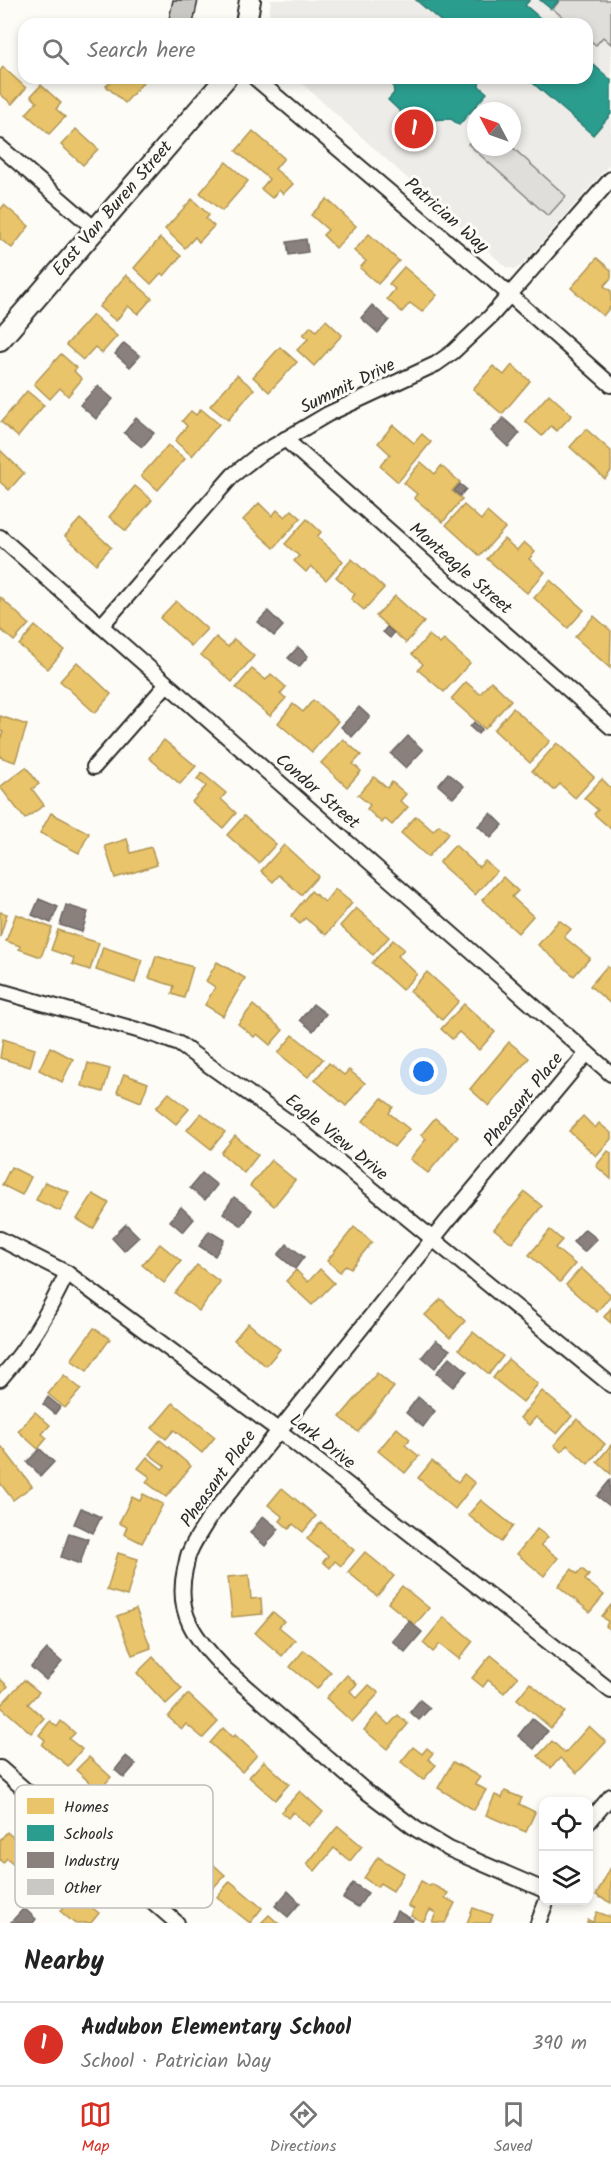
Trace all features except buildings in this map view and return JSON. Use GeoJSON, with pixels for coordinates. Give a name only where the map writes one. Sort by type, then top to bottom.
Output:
{"type":"FeatureCollection","features":[{"type":"Feature","properties":{"kind":"street"},"geometry":{"type":"LineString","coordinates":[[247,18],[250,0]]}},
{"type":"Feature","properties":{"kind":"street","name":"East Van Buren Street"},"geometry":{"type":"LineString","coordinates":[[0,340],[221,84]]}},
{"type":"Feature","properties":{"kind":"street","name":"Patrician Way"},"geometry":{"type":"LineString","coordinates":[[262,84],[611,385]]}},
{"type":"Feature","properties":{"kind":"street"},"geometry":{"type":"LineString","coordinates":[[0,147],[95,229]]}},
{"type":"Feature","properties":{"kind":"street","name":"Summit Drive"},"geometry":{"type":"LineString","coordinates":[[101,626],[233,475],[256,456],[328,414],[436,364],[470,338],[510,296],[611,179]]}},
{"type":"Feature","properties":{"kind":"street","name":"Monteagle Street"},"geometry":{"type":"LineString","coordinates":[[285,439],[611,727]]}},
{"type":"Feature","properties":{"kind":"street","name":"Condor Street"},"geometry":{"type":"LineString","coordinates":[[0,537],[611,1074]]}},
{"type":"Feature","properties":{"kind":"street"},"geometry":{"type":"LineString","coordinates":[[94,767],[167,684]]}},
{"type":"Feature","properties":{"kind":"street","name":"Eagle View Drive"},"geometry":{"type":"LineString","coordinates":[[0,991],[155,1035],[179,1044],[300,1130],[611,1385]]}},
{"type":"Feature","properties":{"kind":"street","name":"Pheasant Place"},"geometry":{"type":"LineString","coordinates":[[539,1888],[449,1849],[416,1830],[389,1810],[225,1669],[205,1648],[192,1630],[183,1607],[182,1582],[189,1552],[209,1518],[448,1220],[587,1053]]}},
{"type":"Feature","properties":{"kind":"street","name":"Lark Drive"},"geometry":{"type":"LineString","coordinates":[[0,1239],[67,1273],[278,1430],[611,1691]]}},
{"type":"Feature","properties":{"kind":"street"},"geometry":{"type":"LineString","coordinates":[[0,1378],[24,1352],[48,1314],[67,1273]]}},
{"type":"Feature","properties":{"kind":"street"},"geometry":{"type":"LineString","coordinates":[[0,1768],[19,1785]]}},
{"type":"Feature","properties":{"kind":"street"},"geometry":{"type":"LineString","coordinates":[[593,1817],[611,1796]]}},
{"type":"Feature","properties":{"kind":"street"},"geometry":{"type":"LineString","coordinates":[[538,1923],[545,1905]]}},
{"type":"Feature","properties":{"kind":"street"},"geometry":{"type":"LineString","coordinates":[[160,1908],[177,1923]]}},
{"type":"Feature","properties":{"kind":"shaded area"},"geometry":{"type":"Polygon","coordinates":[[[271,0],[611,0],[611,163],[522,265],[515,269],[506,267],[303,84],[593,84],[593,18],[269,18],[271,0]]]}},
{"type":"Feature","properties":{"kind":"shaded area"},"geometry":{"type":"Polygon","coordinates":[[[560,0],[611,0],[611,44],[603,37],[596,45],[593,43],[593,18],[564,18],[553,9],[560,0]]]}},
{"type":"Feature","properties":{"kind":"shaded area"},"geometry":{"type":"Polygon","coordinates":[[[521,155],[566,196],[548,216],[481,156],[521,155]]]}},
{"type":"Feature","properties":{"kind":"place","name":"Audubon Elementary School"},"geometry":{"type":"Point","coordinates":[414,129]}}]}
